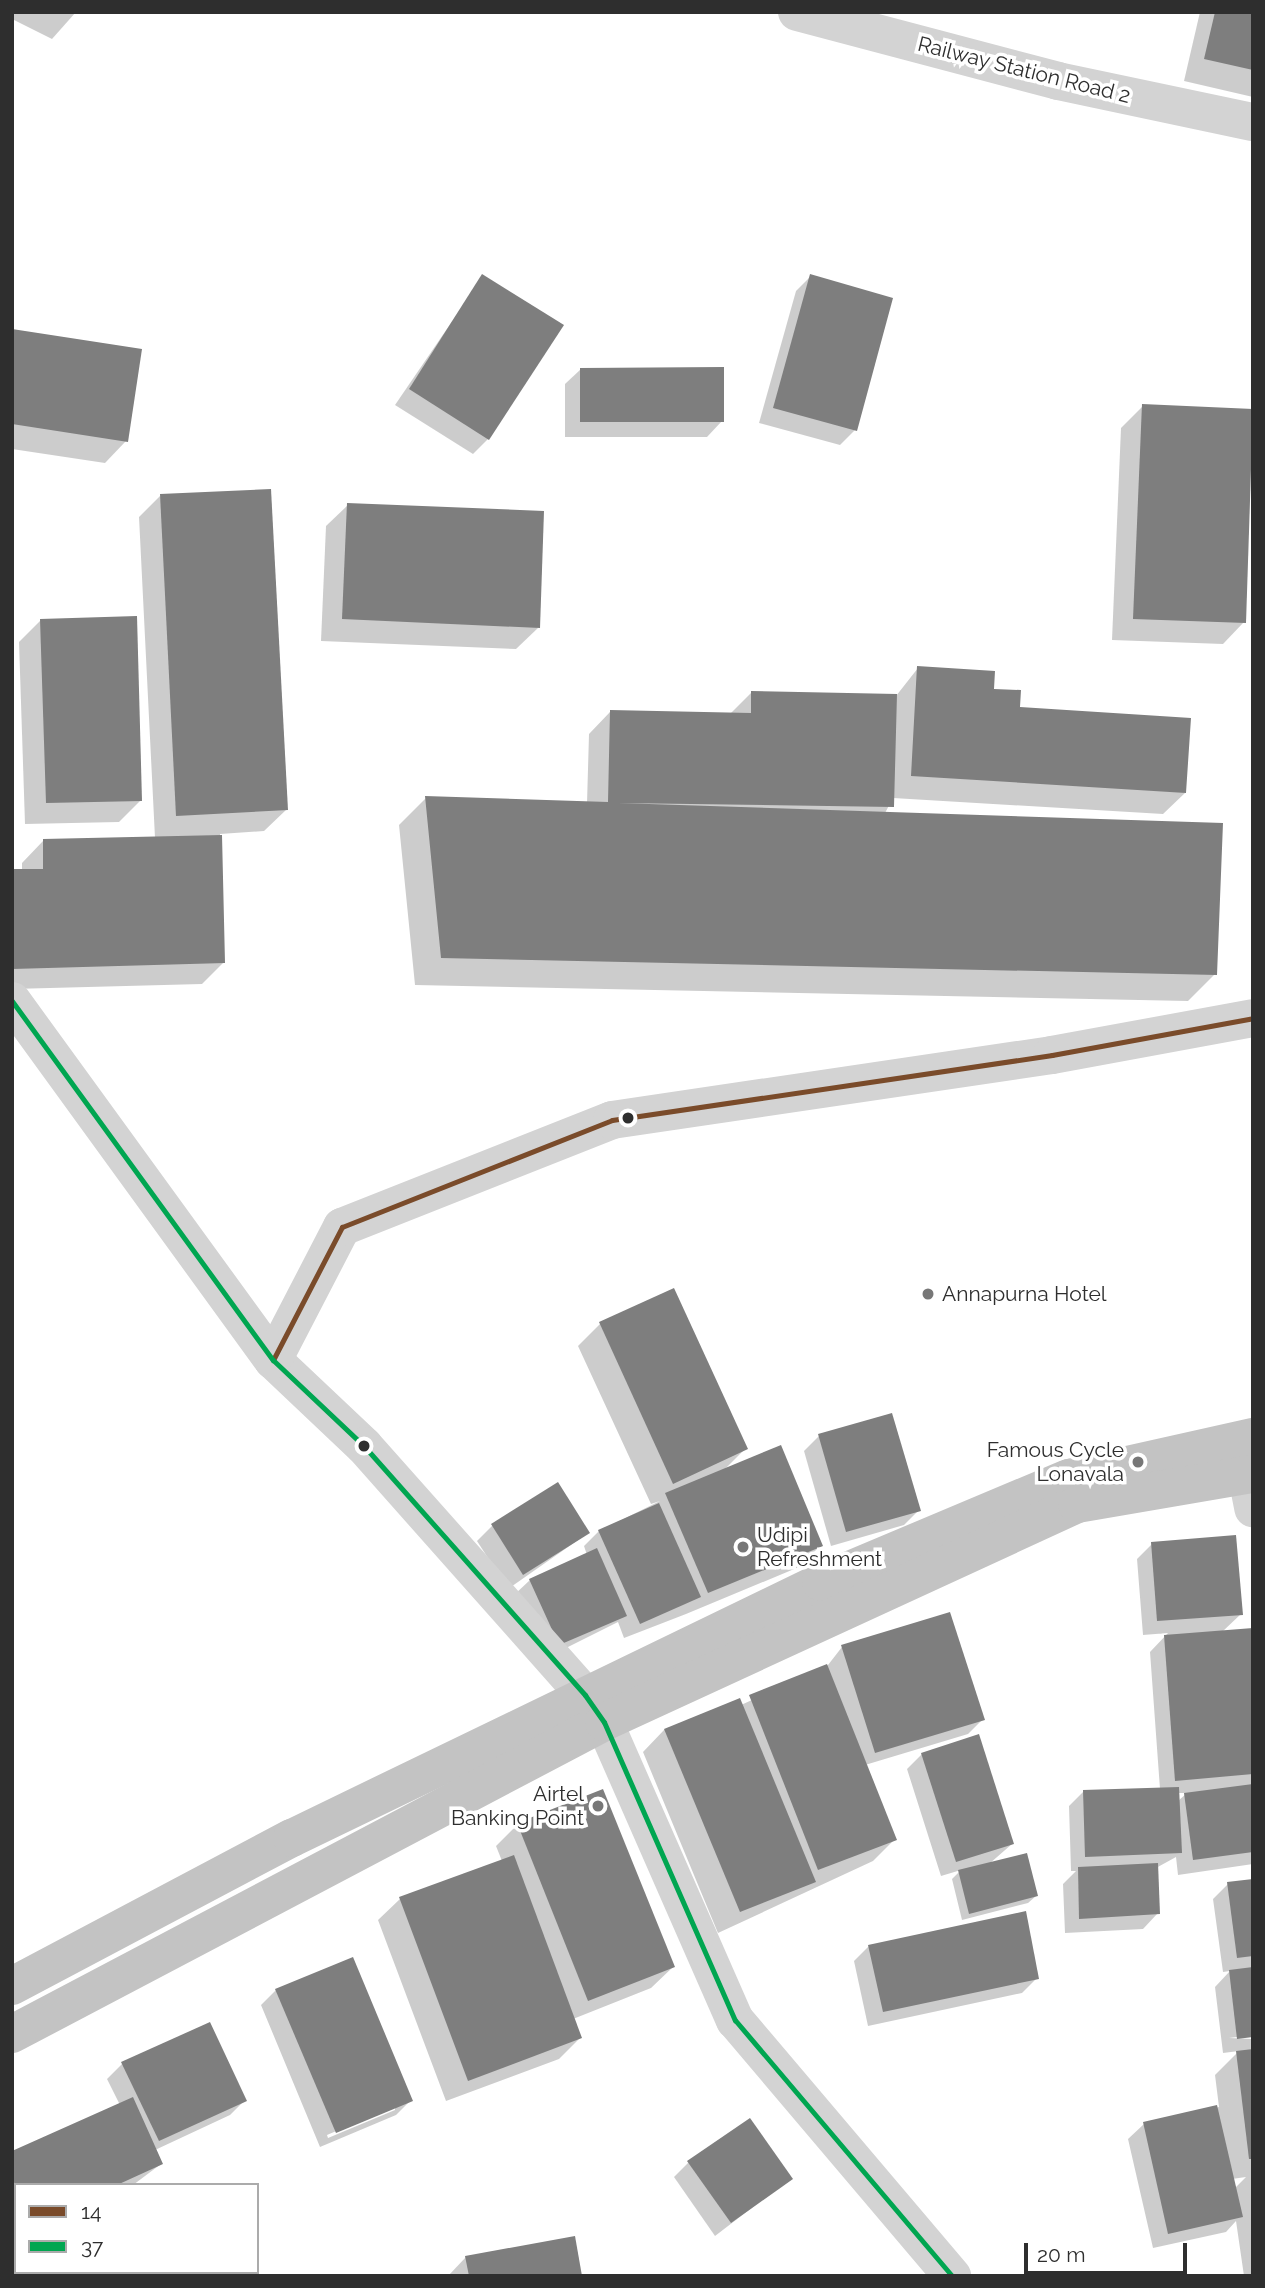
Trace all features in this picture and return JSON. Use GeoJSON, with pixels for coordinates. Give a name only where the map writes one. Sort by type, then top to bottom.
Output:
{"type":"FeatureCollection","features":[{"type":"Feature","properties":{"kind":"highway"},"geometry":{"type":"LineString","coordinates":[[12,2034],[821,1582],[1069,1478],[1253,1437]]}},
{"type":"Feature","properties":{"kind":"highway"},"geometry":{"type":"LineString","coordinates":[[12,1986],[292,1838],[1077,1504],[1251,1486]]}},
{"type":"Feature","properties":{"kind":"street","name":"Railway Station Road 2"},"geometry":{"type":"LineString","coordinates":[[797,12],[1058,82],[1253,122]]}},
{"type":"Feature","properties":{"kind":"street"},"geometry":{"type":"LineString","coordinates":[[12,1001],[273,1360],[364,1446],[594,1709],[735,2020],[952,2276]]}},
{"type":"Feature","properties":{"kind":"street"},"geometry":{"type":"LineString","coordinates":[[273,1360],[342,1227],[612,1120],[1052,1055],[1253,1018]]}},
{"type":"Feature","properties":{"kind":"building"},"geometry":{"type":"Polygon","coordinates":[[[1215,12],[1253,12],[1253,70],[1204,59],[1215,12]]]}},
{"type":"Feature","properties":{"kind":"building"},"geometry":{"type":"Polygon","coordinates":[[[482,274],[564,325],[489,440],[409,389],[482,274]]]}},
{"type":"Feature","properties":{"kind":"building"},"geometry":{"type":"Polygon","coordinates":[[[810,274],[893,298],[857,431],[773,408],[810,274]]]}},
{"type":"Feature","properties":{"kind":"building"},"geometry":{"type":"Polygon","coordinates":[[[12,329],[142,349],[128,442],[12,424],[12,329]]]}},
{"type":"Feature","properties":{"kind":"building"},"geometry":{"type":"Polygon","coordinates":[[[724,367],[724,422],[580,422],[580,368],[724,367]]]}},
{"type":"Feature","properties":{"kind":"building"},"geometry":{"type":"Polygon","coordinates":[[[1142,404],[1253,409],[1246,623],[1133,619],[1142,404]]]}},
{"type":"Feature","properties":{"kind":"building"},"geometry":{"type":"Polygon","coordinates":[[[271,489],[288,810],[176,816],[160,494],[271,489]]]}},
{"type":"Feature","properties":{"kind":"building"},"geometry":{"type":"Polygon","coordinates":[[[347,503],[544,511],[540,628],[342,619],[347,503]]]}},
{"type":"Feature","properties":{"kind":"building"},"geometry":{"type":"Polygon","coordinates":[[[137,616],[142,801],[46,803],[40,619],[137,616]]]}},
{"type":"Feature","properties":{"kind":"building"},"geometry":{"type":"Polygon","coordinates":[[[917,666],[995,671],[994,689],[1021,690],[1020,707],[1191,718],[1186,793],[911,776],[917,666]]]}},
{"type":"Feature","properties":{"kind":"building"},"geometry":{"type":"Polygon","coordinates":[[[751,691],[897,694],[894,807],[618,803],[1223,823],[1217,975],[441,958],[425,796],[608,802],[610,710],[751,713],[751,691]]]}},
{"type":"Feature","properties":{"kind":"building"},"geometry":{"type":"Polygon","coordinates":[[[222,835],[225,963],[12,969],[12,869],[43,869],[43,839],[222,835]]]}},
{"type":"Feature","properties":{"kind":"building"},"geometry":{"type":"Polygon","coordinates":[[[674,1288],[748,1449],[673,1484],[599,1322],[674,1288]]]}},
{"type":"Feature","properties":{"kind":"building"},"geometry":{"type":"Polygon","coordinates":[[[892,1413],[921,1511],[846,1532],[818,1434],[892,1413]]]}},
{"type":"Feature","properties":{"kind":"building"},"geometry":{"type":"Polygon","coordinates":[[[781,1445],[823,1546],[708,1593],[665,1493],[781,1445]]]}},
{"type":"Feature","properties":{"kind":"building"},"geometry":{"type":"Polygon","coordinates":[[[558,1482],[590,1533],[523,1575],[491,1524],[558,1482]]]}},
{"type":"Feature","properties":{"kind":"building"},"geometry":{"type":"Polygon","coordinates":[[[659,1503],[701,1597],[640,1624],[598,1530],[659,1503]]]}},
{"type":"Feature","properties":{"kind":"building"},"geometry":{"type":"Polygon","coordinates":[[[1236,1535],[1243,1615],[1157,1621],[1151,1542],[1236,1535]]]}},
{"type":"Feature","properties":{"kind":"building"},"geometry":{"type":"Polygon","coordinates":[[[597,1548],[627,1616],[559,1645],[529,1579],[597,1548]]]}},
{"type":"Feature","properties":{"kind":"building"},"geometry":{"type":"Polygon","coordinates":[[[950,1612],[985,1720],[875,1753],[841,1645],[950,1612]]]}},
{"type":"Feature","properties":{"kind":"building"},"geometry":{"type":"Polygon","coordinates":[[[1253,1628],[1253,1774],[1175,1781],[1164,1635],[1253,1628]]]}},
{"type":"Feature","properties":{"kind":"building"},"geometry":{"type":"Polygon","coordinates":[[[827,1664],[897,1840],[818,1870],[749,1695],[827,1664]]]}},
{"type":"Feature","properties":{"kind":"building"},"geometry":{"type":"Polygon","coordinates":[[[740,1698],[816,1882],[740,1912],[664,1729],[740,1698]]]}},
{"type":"Feature","properties":{"kind":"building"},"geometry":{"type":"Polygon","coordinates":[[[979,1734],[1014,1844],[956,1862],[921,1753],[979,1734]]]}},
{"type":"Feature","properties":{"kind":"building"},"geometry":{"type":"Polygon","coordinates":[[[1253,1784],[1253,1852],[1193,1860],[1184,1793],[1253,1784]]]}},
{"type":"Feature","properties":{"kind":"building"},"geometry":{"type":"Polygon","coordinates":[[[1179,1787],[1182,1853],[1085,1857],[1083,1790],[1179,1787]]]}},
{"type":"Feature","properties":{"kind":"building"},"geometry":{"type":"Polygon","coordinates":[[[603,1789],[675,1967],[588,2001],[517,1823],[603,1789]]]}},
{"type":"Feature","properties":{"kind":"building"},"geometry":{"type":"Polygon","coordinates":[[[1027,1853],[1038,1896],[969,1914],[958,1870],[1027,1853]]]}},
{"type":"Feature","properties":{"kind":"building"},"geometry":{"type":"Polygon","coordinates":[[[514,1855],[582,2038],[468,2081],[399,1897],[514,1855]]]}},
{"type":"Feature","properties":{"kind":"building"},"geometry":{"type":"Polygon","coordinates":[[[1158,1863],[1160,1914],[1079,1919],[1078,1867],[1158,1863]]]}},
{"type":"Feature","properties":{"kind":"building"},"geometry":{"type":"Polygon","coordinates":[[[1253,1879],[1253,1956],[1237,1958],[1227,1882],[1253,1879]]]}},
{"type":"Feature","properties":{"kind":"building"},"geometry":{"type":"Polygon","coordinates":[[[1026,1911],[1039,1979],[883,2012],[868,1945],[1026,1911]]]}},
{"type":"Feature","properties":{"kind":"building"},"geometry":{"type":"Polygon","coordinates":[[[353,1957],[413,2101],[336,2133],[275,1989],[353,1957]]]}},
{"type":"Feature","properties":{"kind":"building"},"geometry":{"type":"Polygon","coordinates":[[[1253,1967],[1253,2037],[1237,2039],[1229,1970],[1253,1967]]]}},
{"type":"Feature","properties":{"kind":"building"},"geometry":{"type":"Polygon","coordinates":[[[210,2022],[247,2101],[159,2141],[121,2062],[210,2022]]]}},
{"type":"Feature","properties":{"kind":"building"},"geometry":{"type":"Polygon","coordinates":[[[1253,2049],[1253,2159],[1249,2159],[1236,2051],[1253,2049]]]}},
{"type":"Feature","properties":{"kind":"building"},"geometry":{"type":"Polygon","coordinates":[[[133,2097],[163,2164],[121,2183],[14,2183],[12,2151],[133,2097]]]}},
{"type":"Feature","properties":{"kind":"building"},"geometry":{"type":"Polygon","coordinates":[[[1217,2105],[1243,2217],[1168,2234],[1143,2122],[1217,2105]]]}},
{"type":"Feature","properties":{"kind":"building"},"geometry":{"type":"Polygon","coordinates":[[[750,2118],[793,2179],[731,2223],[687,2161],[750,2118]]]}},
{"type":"Feature","properties":{"kind":"building"},"geometry":{"type":"Polygon","coordinates":[[[575,2236],[582,2276],[469,2276],[465,2256],[575,2236]]]}},
{"type":"Feature","properties":{"kind":"transit line","name":"37"},"geometry":{"type":"LineString","coordinates":[[12,1001],[273,1360],[364,1446],[585,1695],[604,1722],[735,2020],[952,2276]]}},
{"type":"Feature","properties":{"kind":"transit line","name":"14"},"geometry":{"type":"LineString","coordinates":[[273,1360],[342,1227],[612,1120],[1052,1055],[1253,1018]]}},
{"type":"Feature","properties":{"kind":"place","name":"Annapurna Hotel"},"geometry":{"type":"Point","coordinates":[928,1294]}},
{"type":"Feature","properties":{"kind":"place","name":"Famous Cycle Lonavala"},"geometry":{"type":"Point","coordinates":[1138,1462]}},
{"type":"Feature","properties":{"kind":"place","name":"Udipi Refreshment"},"geometry":{"type":"Point","coordinates":[743,1547]}},
{"type":"Feature","properties":{"kind":"place","name":"Airtel Banking Point"},"geometry":{"type":"Point","coordinates":[598,1806]}}]}
